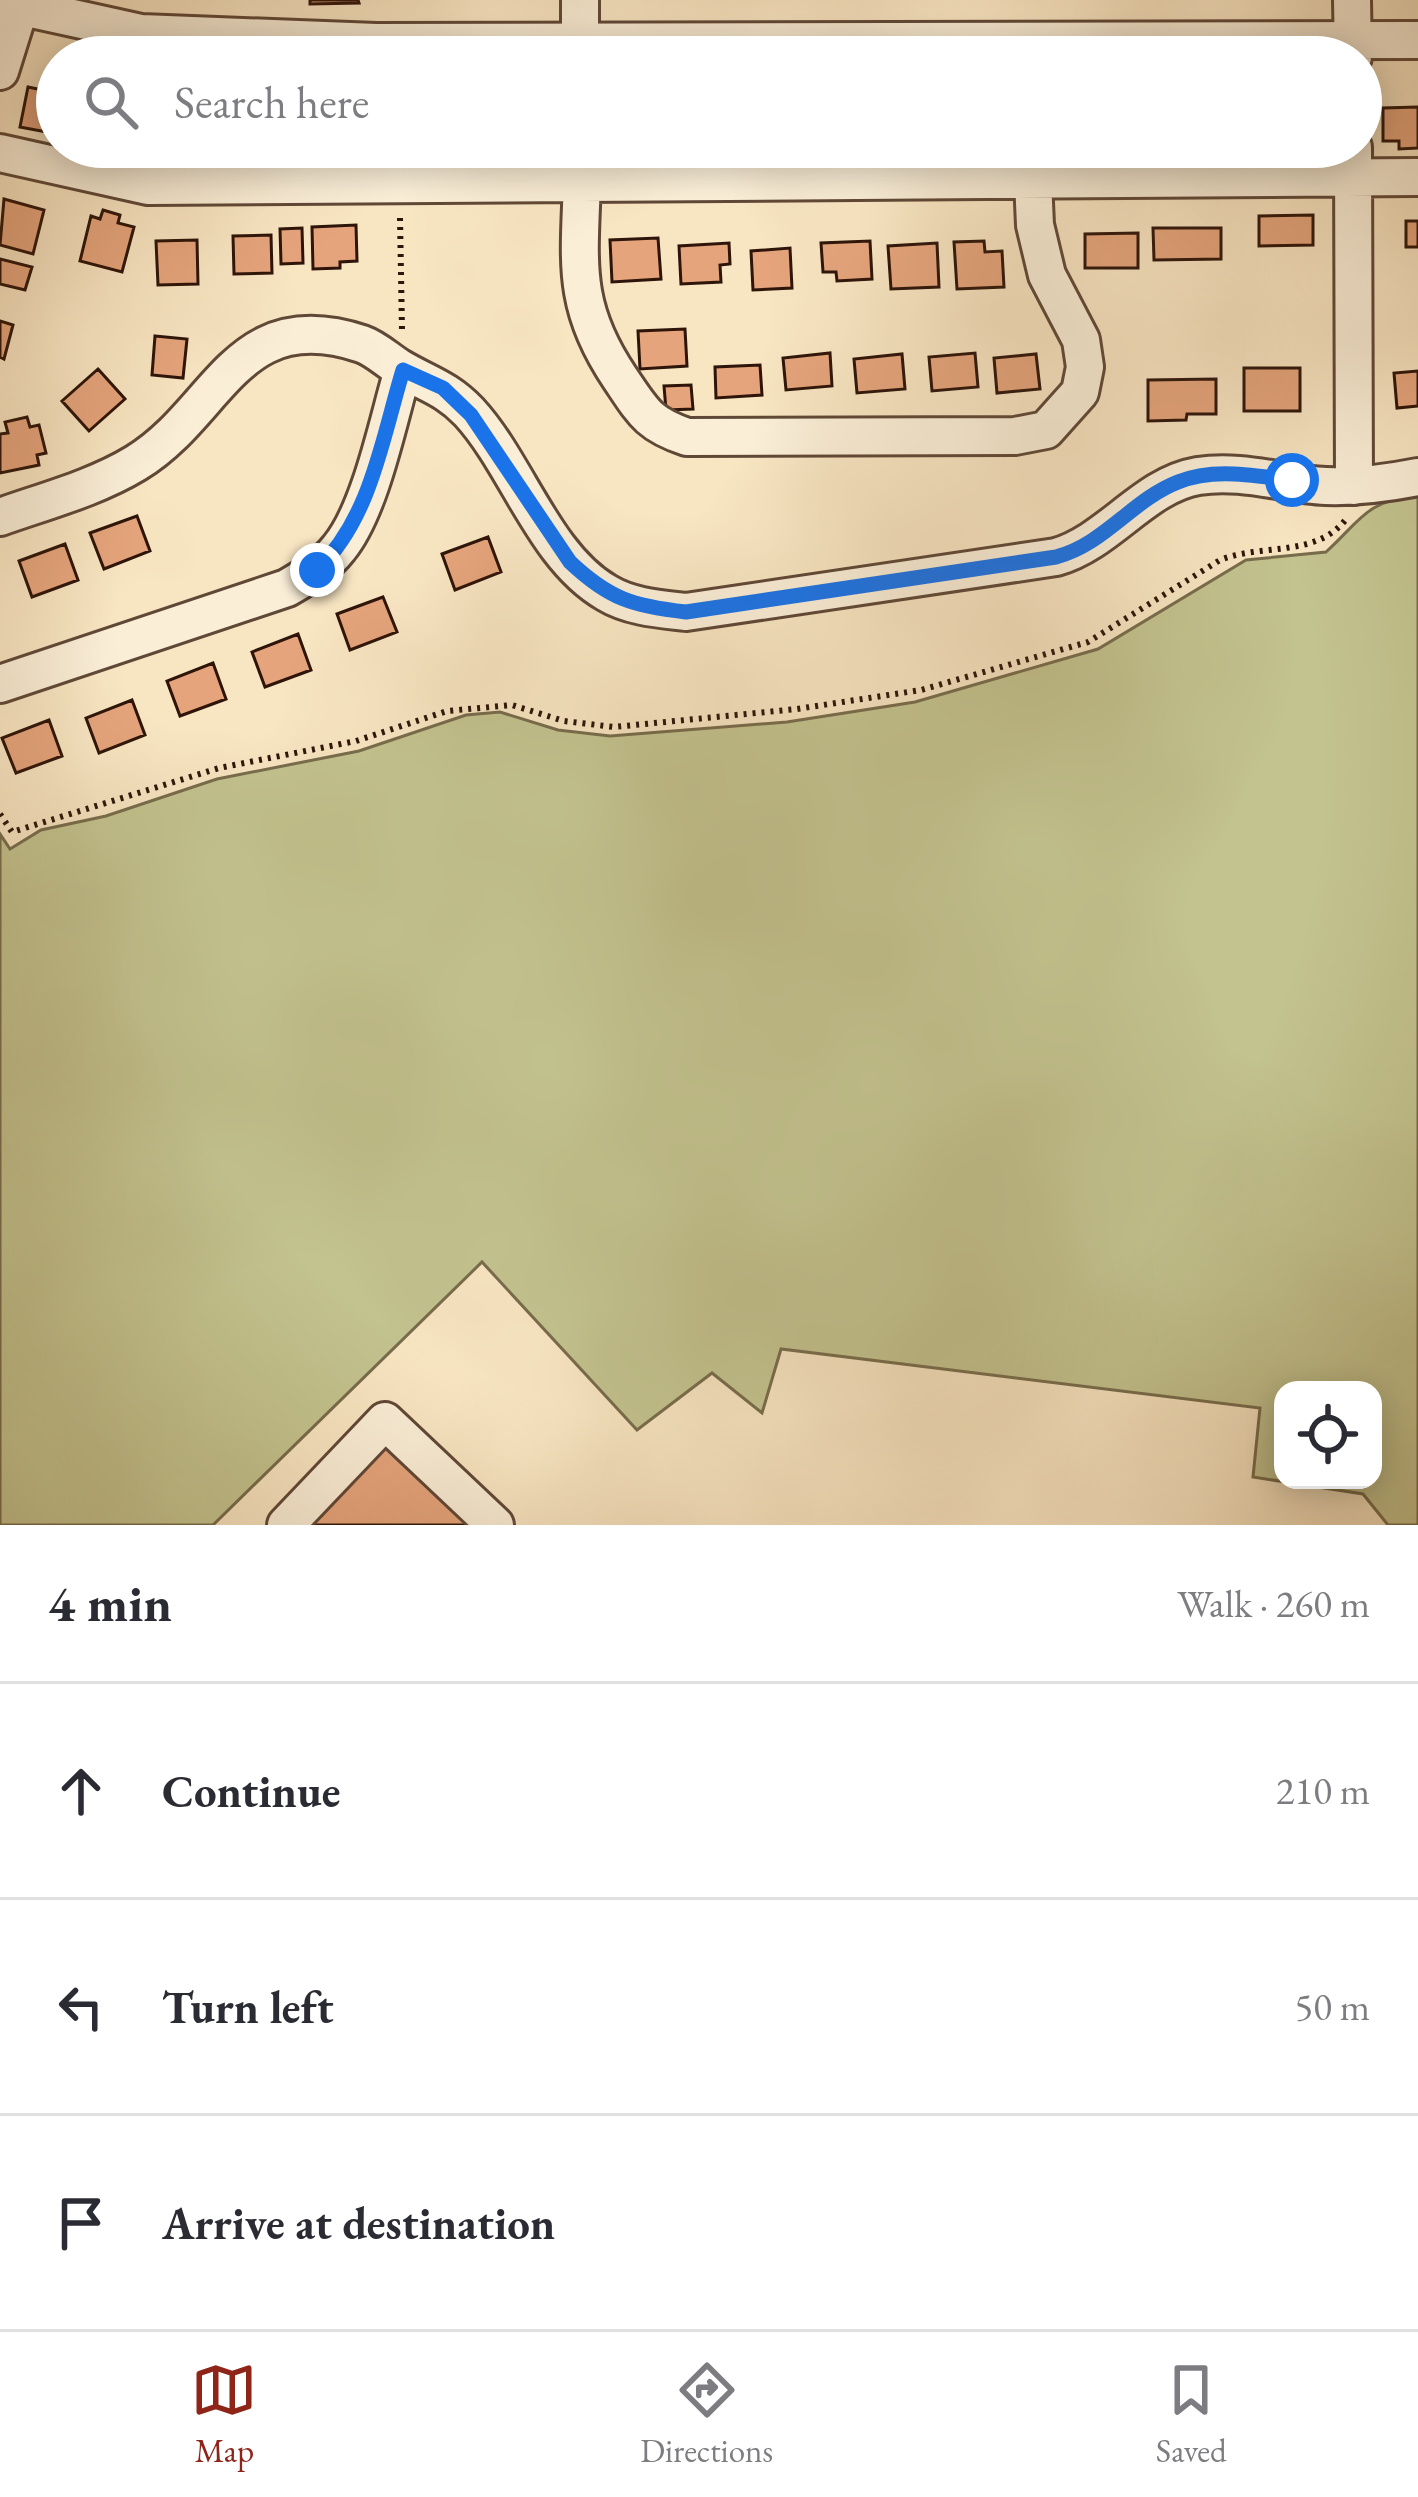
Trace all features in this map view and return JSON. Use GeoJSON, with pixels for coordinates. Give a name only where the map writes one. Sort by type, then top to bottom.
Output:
{"type":"FeatureCollection","features":[{"type":"Feature","properties":{"kind":"street"},"geometry":{"type":"LineString","coordinates":[[580,0],[580,36]]}},
{"type":"Feature","properties":{"kind":"street"},"geometry":{"type":"LineString","coordinates":[[1352,0],[1352,36]]}},
{"type":"Feature","properties":{"kind":"street"},"geometry":{"type":"LineString","coordinates":[[0,71],[10,5],[141,33],[219,36]]}},
{"type":"Feature","properties":{"kind":"street"},"geometry":{"type":"LineString","coordinates":[[1382,45],[1418,40]]}},
{"type":"Feature","properties":{"kind":"street"},"geometry":{"type":"LineString","coordinates":[[0,153],[36,161]]}},
{"type":"Feature","properties":{"kind":"street"},"geometry":{"type":"LineString","coordinates":[[67,168],[148,186],[1034,180],[1247,168]]}},
{"type":"Feature","properties":{"kind":"street"},"geometry":{"type":"LineString","coordinates":[[1353,168],[1354,486]]}},
{"type":"Feature","properties":{"kind":"street"},"geometry":{"type":"LineString","coordinates":[[1379,168],[1418,177]]}},
{"type":"Feature","properties":{"kind":"street"},"geometry":{"type":"LineString","coordinates":[[582,182],[580,287],[593,335],[645,417],[658,428],[688,437],[1015,436],[1046,430],[1080,392],[1085,368],[1081,340],[1047,274],[1035,225],[1034,180]]}},
{"type":"Feature","properties":{"kind":"street"},"geometry":{"type":"LineString","coordinates":[[0,517],[136,464],[166,441],[246,355],[281,339],[340,337],[370,347],[403,370],[443,388],[471,415],[570,562],[589,580],[627,602],[686,612],[1056,557],[1080,550],[1176,482],[1198,476],[1235,473],[1323,486],[1418,477]]}},
{"type":"Feature","properties":{"kind":"street"},"geometry":{"type":"LineString","coordinates":[[0,683],[287,589],[317,570],[340,548],[358,517],[403,370]]}},
{"type":"Feature","properties":{"kind":"street"},"geometry":{"type":"LineString","coordinates":[[286,1525],[385,1421],[495,1525]]}},
{"type":"Feature","properties":{"kind":"path"},"geometry":{"type":"LineString","coordinates":[[400,185],[403,370]]}},
{"type":"Feature","properties":{"kind":"path"},"geometry":{"type":"LineString","coordinates":[[0,814],[11,832],[219,768],[356,741],[447,711],[512,705],[563,722],[614,727],[797,710],[922,690],[1088,642],[1220,560],[1243,551],[1309,546],[1328,538],[1345,523],[1354,486]]}},
{"type":"Feature","properties":{"kind":"green space"},"geometry":{"type":"Polygon","coordinates":[[[1418,494],[1418,1525],[1388,1525],[1363,1494],[1331,1489],[1382,1489],[1382,1381],[1274,1381],[1274,1480],[1253,1477],[1260,1408],[781,1349],[762,1413],[712,1373],[637,1430],[482,1262],[213,1525],[0,1525],[0,834],[10,849],[41,830],[106,816],[217,779],[359,751],[466,715],[500,712],[558,730],[610,736],[787,722],[915,702],[1098,649],[1246,560],[1326,552],[1386,502],[1418,494]]]}},
{"type":"Feature","properties":{"kind":"building"},"geometry":{"type":"Polygon","coordinates":[[[310,0],[358,0],[359,3],[310,4],[310,0]]]}},
{"type":"Feature","properties":{"kind":"building"},"geometry":{"type":"Polygon","coordinates":[[[28,87],[36,89],[36,130],[20,127],[28,87]]]}},
{"type":"Feature","properties":{"kind":"building"},"geometry":{"type":"Polygon","coordinates":[[[1418,107],[1418,148],[1399,149],[1399,141],[1383,141],[1383,108],[1418,107]]]}},
{"type":"Feature","properties":{"kind":"building"},"geometry":{"type":"Polygon","coordinates":[[[4,199],[44,210],[33,254],[0,245],[4,199]]]}},
{"type":"Feature","properties":{"kind":"building"},"geometry":{"type":"Polygon","coordinates":[[[103,210],[120,215],[118,223],[134,227],[122,272],[80,261],[91,216],[100,219],[103,210]]]}},
{"type":"Feature","properties":{"kind":"building"},"geometry":{"type":"Polygon","coordinates":[[[1313,215],[1313,245],[1259,246],[1259,216],[1313,215]]]}},
{"type":"Feature","properties":{"kind":"building"},"geometry":{"type":"Polygon","coordinates":[[[1406,221],[1418,221],[1418,247],[1406,247],[1406,221]]]}},
{"type":"Feature","properties":{"kind":"building"},"geometry":{"type":"Polygon","coordinates":[[[356,225],[357,261],[340,262],[340,268],[313,269],[312,227],[356,225]]]}},
{"type":"Feature","properties":{"kind":"building"},"geometry":{"type":"Polygon","coordinates":[[[302,228],[303,263],[281,264],[280,229],[302,228]]]}},
{"type":"Feature","properties":{"kind":"building"},"geometry":{"type":"Polygon","coordinates":[[[1153,228],[1221,228],[1221,259],[1154,260],[1153,228]]]}},
{"type":"Feature","properties":{"kind":"building"},"geometry":{"type":"Polygon","coordinates":[[[1138,233],[1138,268],[1085,268],[1085,234],[1138,233]]]}},
{"type":"Feature","properties":{"kind":"building"},"geometry":{"type":"Polygon","coordinates":[[[271,235],[272,273],[234,274],[233,236],[271,235]]]}},
{"type":"Feature","properties":{"kind":"building"},"geometry":{"type":"Polygon","coordinates":[[[658,238],[661,279],[612,282],[610,240],[658,238]]]}},
{"type":"Feature","properties":{"kind":"building"},"geometry":{"type":"Polygon","coordinates":[[[197,240],[198,284],[158,285],[156,241],[197,240]]]}},
{"type":"Feature","properties":{"kind":"building"},"geometry":{"type":"Polygon","coordinates":[[[870,241],[872,279],[837,281],[836,272],[823,272],[821,243],[870,241]]]}},
{"type":"Feature","properties":{"kind":"building"},"geometry":{"type":"Polygon","coordinates":[[[984,241],[985,252],[1002,251],[1004,287],[957,289],[954,242],[984,241]]]}},
{"type":"Feature","properties":{"kind":"building"},"geometry":{"type":"Polygon","coordinates":[[[729,243],[730,264],[720,265],[721,282],[681,284],[679,246],[729,243]]]}},
{"type":"Feature","properties":{"kind":"building"},"geometry":{"type":"Polygon","coordinates":[[[937,243],[939,287],[891,289],[888,246],[937,243]]]}},
{"type":"Feature","properties":{"kind":"building"},"geometry":{"type":"Polygon","coordinates":[[[790,248],[792,288],[753,290],[751,251],[790,248]]]}},
{"type":"Feature","properties":{"kind":"building"},"geometry":{"type":"Polygon","coordinates":[[[0,259],[32,267],[25,290],[0,284],[0,259]]]}},
{"type":"Feature","properties":{"kind":"building"},"geometry":{"type":"Polygon","coordinates":[[[0,321],[13,325],[4,359],[0,357],[0,321]]]}},
{"type":"Feature","properties":{"kind":"building"},"geometry":{"type":"Polygon","coordinates":[[[685,329],[687,366],[640,369],[638,331],[685,329]]]}},
{"type":"Feature","properties":{"kind":"building"},"geometry":{"type":"Polygon","coordinates":[[[155,336],[187,339],[183,378],[152,375],[155,336]]]}},
{"type":"Feature","properties":{"kind":"building"},"geometry":{"type":"Polygon","coordinates":[[[830,353],[832,386],[786,390],[783,358],[830,353]]]}},
{"type":"Feature","properties":{"kind":"building"},"geometry":{"type":"Polygon","coordinates":[[[975,353],[978,387],[932,391],[929,357],[975,353]]]}},
{"type":"Feature","properties":{"kind":"building"},"geometry":{"type":"Polygon","coordinates":[[[902,354],[905,389],[857,393],[854,359],[902,354]]]}},
{"type":"Feature","properties":{"kind":"building"},"geometry":{"type":"Polygon","coordinates":[[[1036,354],[1040,389],[997,393],[994,358],[1036,354]]]}},
{"type":"Feature","properties":{"kind":"building"},"geometry":{"type":"Polygon","coordinates":[[[760,365],[762,395],[716,398],[715,367],[760,365]]]}},
{"type":"Feature","properties":{"kind":"building"},"geometry":{"type":"Polygon","coordinates":[[[1244,368],[1300,368],[1300,411],[1244,411],[1244,368]]]}},
{"type":"Feature","properties":{"kind":"building"},"geometry":{"type":"Polygon","coordinates":[[[98,369],[125,399],[89,431],[62,401],[98,369]]]}},
{"type":"Feature","properties":{"kind":"building"},"geometry":{"type":"Polygon","coordinates":[[[1418,371],[1418,406],[1397,408],[1394,373],[1418,371]]]}},
{"type":"Feature","properties":{"kind":"building"},"geometry":{"type":"Polygon","coordinates":[[[1216,379],[1216,414],[1148,421],[1148,380],[1216,379]]]}},
{"type":"Feature","properties":{"kind":"building"},"geometry":{"type":"Polygon","coordinates":[[[691,385],[693,409],[666,410],[664,386],[691,385]]]}},
{"type":"Feature","properties":{"kind":"building"},"geometry":{"type":"Polygon","coordinates":[[[27,417],[30,427],[39,425],[46,453],[37,455],[39,465],[0,473],[0,434],[8,433],[5,422],[27,417]]]}},
{"type":"Feature","properties":{"kind":"building"},"geometry":{"type":"Polygon","coordinates":[[[137,516],[150,551],[104,569],[90,533],[137,516]]]}},
{"type":"Feature","properties":{"kind":"building"},"geometry":{"type":"Polygon","coordinates":[[[488,537],[501,572],[455,590],[442,554],[488,537]]]}},
{"type":"Feature","properties":{"kind":"building"},"geometry":{"type":"Polygon","coordinates":[[[65,544],[78,580],[32,597],[19,561],[65,544]]]}},
{"type":"Feature","properties":{"kind":"building"},"geometry":{"type":"Polygon","coordinates":[[[383,597],[397,632],[350,650],[337,614],[383,597]]]}},
{"type":"Feature","properties":{"kind":"building"},"geometry":{"type":"Polygon","coordinates":[[[298,634],[311,670],[265,687],[252,652],[298,634]]]}},
{"type":"Feature","properties":{"kind":"building"},"geometry":{"type":"Polygon","coordinates":[[[213,663],[226,699],[180,716],[167,681],[213,663]]]}},
{"type":"Feature","properties":{"kind":"building"},"geometry":{"type":"Polygon","coordinates":[[[132,700],[145,735],[99,753],[86,718],[132,700]]]}},
{"type":"Feature","properties":{"kind":"building"},"geometry":{"type":"Polygon","coordinates":[[[49,720],[62,756],[16,773],[2,738],[49,720]]]}},
{"type":"Feature","properties":{"kind":"building"},"geometry":{"type":"Polygon","coordinates":[[[382,1442],[470,1525],[303,1525],[382,1442]]]}},
{"type":"Feature","properties":{"kind":"route"},"geometry":{"type":"LineString","coordinates":[[317,570],[340,548],[358,517],[403,370],[443,388],[471,415],[570,562],[589,580],[627,602],[686,612],[1056,557],[1100,538],[1176,482],[1235,473],[1292,480]]}}]}
